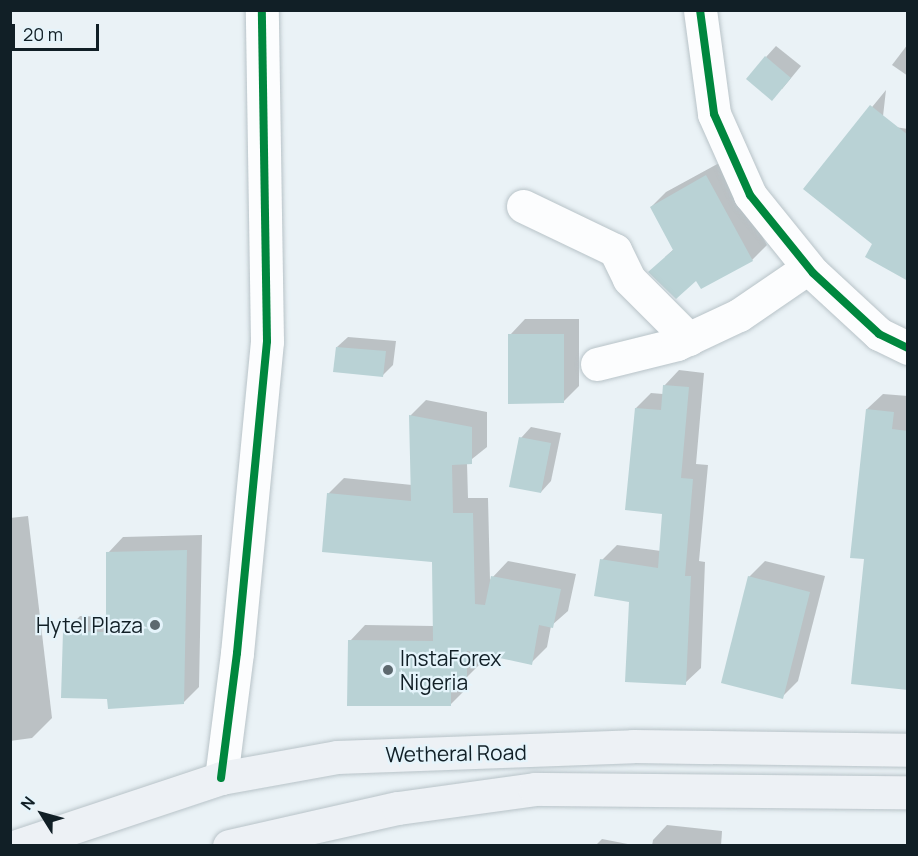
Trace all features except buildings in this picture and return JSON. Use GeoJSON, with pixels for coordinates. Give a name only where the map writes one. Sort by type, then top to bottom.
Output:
{"type":"FeatureCollection","features":[{"type":"Feature","properties":{"kind":"main road","name":"Wetheral Road"},"geometry":{"type":"LineString","coordinates":[[17,846],[221,778],[337,757],[438,750],[514,752],[633,746],[908,750]]}},
{"type":"Feature","properties":{"kind":"main road","name":"Wetheral Road"},"geometry":{"type":"LineString","coordinates":[[229,846],[398,808],[535,789],[908,792]]}},
{"type":"Feature","properties":{"kind":"street"},"geometry":{"type":"LineString","coordinates":[[221,778],[237,653],[267,340],[262,10]]}},
{"type":"Feature","properties":{"kind":"street"},"geometry":{"type":"LineString","coordinates":[[700,10],[714,114],[750,195],[808,268],[879,334],[908,348]]}},
{"type":"Feature","properties":{"kind":"street"},"geometry":{"type":"LineString","coordinates":[[523,206],[615,250],[629,279],[689,339]]}},
{"type":"Feature","properties":{"kind":"street"},"geometry":{"type":"LineString","coordinates":[[597,364],[689,339],[739,315],[808,268]]}},
{"type":"Feature","properties":{"kind":"cycle path"},"geometry":{"type":"LineString","coordinates":[[221,778],[237,653],[267,341],[262,10]]}},
{"type":"Feature","properties":{"kind":"cycle path"},"geometry":{"type":"LineString","coordinates":[[700,10],[714,114],[750,195],[813,273],[879,334],[908,348]]}},
{"type":"Feature","properties":{"kind":"place","name":"Hytel Plaza"},"geometry":{"type":"Point","coordinates":[155,625]}},
{"type":"Feature","properties":{"kind":"place","name":"InstaForex Nigeria"},"geometry":{"type":"Point","coordinates":[388,670]}}]}
